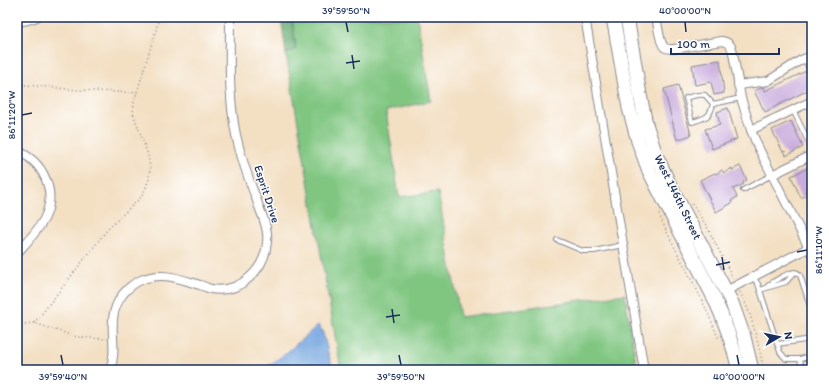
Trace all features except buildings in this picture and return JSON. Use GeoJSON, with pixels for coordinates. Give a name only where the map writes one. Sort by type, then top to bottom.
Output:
{"type":"FeatureCollection","features":[{"type":"Feature","properties":{"kind":"main road","name":"West 146th Street"},"geometry":{"type":"LineString","coordinates":[[614,17],[629,108],[638,141],[649,171],[717,304],[731,339],[739,370]]}},
{"type":"Feature","properties":{"kind":"main road","name":"West 146th Street"},"geometry":{"type":"LineString","coordinates":[[627,17],[646,124],[656,155],[669,183],[726,291],[740,324],[752,370]]}},
{"type":"Feature","properties":{"kind":"street"},"geometry":{"type":"LineString","coordinates":[[17,22],[37,17]]}},
{"type":"Feature","properties":{"kind":"street","name":"Esprit Drive"},"geometry":{"type":"LineString","coordinates":[[110,370],[113,360],[113,312],[122,295],[130,286],[149,276],[167,275],[211,289],[229,288],[248,279],[255,273],[266,252],[266,229],[245,167],[236,134],[231,92],[230,17]]}},
{"type":"Feature","properties":{"kind":"street"},"geometry":{"type":"LineString","coordinates":[[585,17],[644,370]]}},
{"type":"Feature","properties":{"kind":"street"},"geometry":{"type":"LineString","coordinates":[[656,17],[660,39],[663,46],[666,48],[674,49],[722,41],[729,43],[732,47],[740,98],[751,130],[772,175],[811,249],[726,291]]}},
{"type":"Feature","properties":{"kind":"street"},"geometry":{"type":"LineString","coordinates":[[738,85],[768,81],[808,57]]}},
{"type":"Feature","properties":{"kind":"street"},"geometry":{"type":"LineString","coordinates":[[751,130],[812,100]]}},
{"type":"Feature","properties":{"kind":"street"},"geometry":{"type":"LineString","coordinates":[[17,151],[39,166],[48,186],[49,196],[47,211],[39,227],[17,253]]}},
{"type":"Feature","properties":{"kind":"street"},"geometry":{"type":"LineString","coordinates":[[772,175],[812,155]]}},
{"type":"Feature","properties":{"kind":"lane"},"geometry":{"type":"LineString","coordinates":[[808,57],[812,77]]}},
{"type":"Feature","properties":{"kind":"lane"},"geometry":{"type":"LineString","coordinates":[[696,95],[705,95],[713,104],[710,114],[706,118],[692,122],[686,98],[696,95]]}},
{"type":"Feature","properties":{"kind":"lane"},"geometry":{"type":"LineString","coordinates":[[713,104],[740,98]]}},
{"type":"Feature","properties":{"kind":"lane"},"geometry":{"type":"LineString","coordinates":[[793,110],[812,149]]}},
{"type":"Feature","properties":{"kind":"lane"},"geometry":{"type":"LineString","coordinates":[[743,190],[772,175]]}},
{"type":"Feature","properties":{"kind":"lane"},"geometry":{"type":"LineString","coordinates":[[557,240],[583,251],[594,251],[623,245]]}},
{"type":"Feature","properties":{"kind":"lane"},"geometry":{"type":"LineString","coordinates":[[760,290],[786,282],[794,272],[797,273],[800,275],[812,312]]}},
{"type":"Feature","properties":{"kind":"lane"},"geometry":{"type":"LineString","coordinates":[[753,277],[758,284],[780,352],[786,359],[800,359],[812,356]]}},
{"type":"Feature","properties":{"kind":"lane"},"geometry":{"type":"LineString","coordinates":[[777,344],[812,339]]}},
{"type":"Feature","properties":{"kind":"lane"},"geometry":{"type":"LineString","coordinates":[[800,359],[802,370]]}},
{"type":"Feature","properties":{"kind":"path"},"geometry":{"type":"LineString","coordinates":[[34,323],[107,230],[140,198],[149,179],[150,168],[148,155],[133,113],[134,102],[159,17]]}},
{"type":"Feature","properties":{"kind":"path"},"geometry":{"type":"LineString","coordinates":[[17,84],[78,90],[137,93]]}},
{"type":"Feature","properties":{"kind":"path"},"geometry":{"type":"LineString","coordinates":[[689,200],[706,225],[732,276]]}},
{"type":"Feature","properties":{"kind":"path"},"geometry":{"type":"LineString","coordinates":[[741,294],[750,314],[764,370]]}},
{"type":"Feature","properties":{"kind":"path"},"geometry":{"type":"LineString","coordinates":[[705,306],[719,339]]}},
{"type":"Feature","properties":{"kind":"path"},"geometry":{"type":"LineString","coordinates":[[17,325],[34,323],[77,337],[113,340]]}},
{"type":"Feature","properties":{"kind":"green space"},"geometry":{"type":"Polygon","coordinates":[[[281,17],[292,17],[296,49],[286,54],[281,17]]]}},
{"type":"Feature","properties":{"kind":"green space"},"geometry":{"type":"Polygon","coordinates":[[[292,17],[417,17],[431,101],[386,111],[399,197],[438,192],[460,317],[625,294],[637,370],[341,370],[286,54],[296,49],[292,17]]]}},
{"type":"Feature","properties":{"kind":"water"},"geometry":{"type":"Polygon","coordinates":[[[318,325],[322,330],[333,370],[262,370],[285,354],[318,325]]]}}]}
